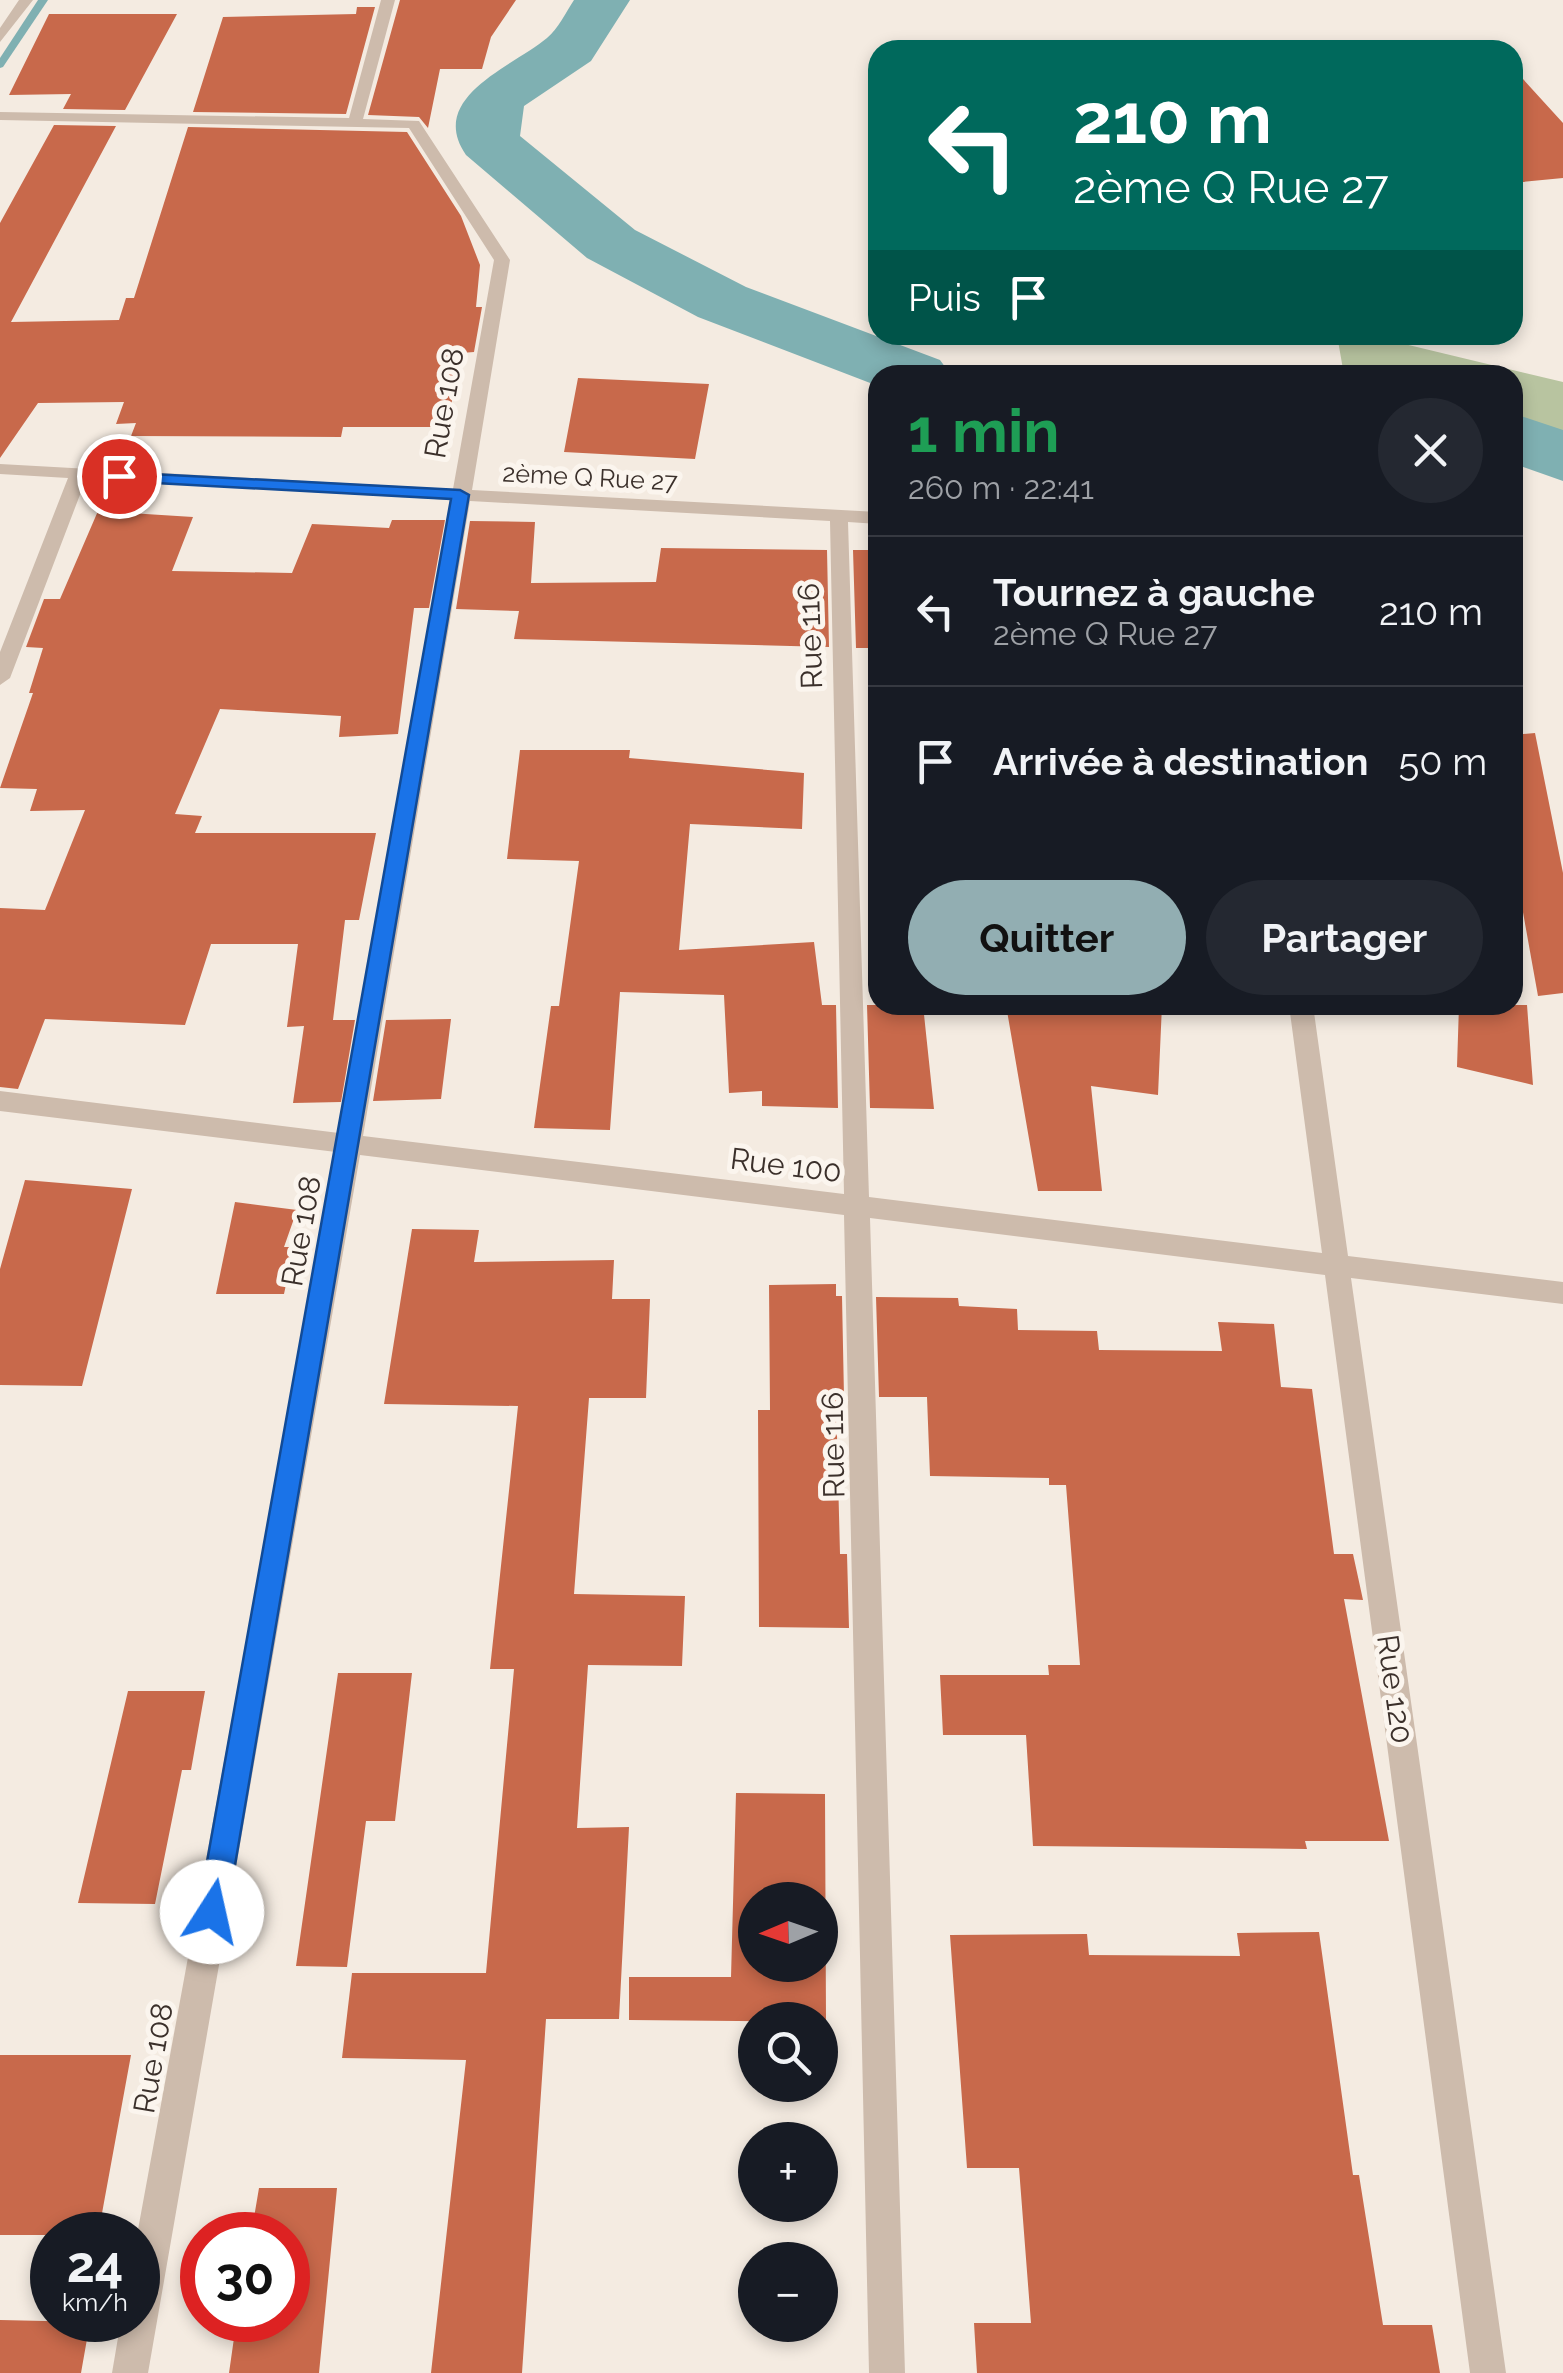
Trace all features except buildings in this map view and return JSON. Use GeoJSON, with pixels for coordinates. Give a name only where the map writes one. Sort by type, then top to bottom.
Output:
{"type":"FeatureCollection","features":[{"type":"Feature","properties":{"kind":"street"},"geometry":{"type":"LineString","coordinates":[[0,38],[26,0]]}},
{"type":"Feature","properties":{"kind":"street"},"geometry":{"type":"LineString","coordinates":[[0,116],[355,122],[388,0]]}},
{"type":"Feature","properties":{"kind":"street","name":"Rue 108"},"geometry":{"type":"LineString","coordinates":[[130,2373],[350,1142],[502,260],[414,124],[355,122]]}},
{"type":"Feature","properties":{"kind":"street","name":"2ème Q Rue 27"},"geometry":{"type":"LineString","coordinates":[[0,469],[868,517]]}},
{"type":"Feature","properties":{"kind":"street"},"geometry":{"type":"LineString","coordinates":[[0,678],[79,474]]}},
{"type":"Feature","properties":{"kind":"street","name":"Rue 116"},"geometry":{"type":"LineString","coordinates":[[840,516],[887,2373]]}},
{"type":"Feature","properties":{"kind":"street","name":"Rue 120"},"geometry":{"type":"LineString","coordinates":[[1301,1015],[1488,2373]]}},
{"type":"Feature","properties":{"kind":"street","name":"Rue 100"},"geometry":{"type":"LineString","coordinates":[[0,1101],[1563,1293]]}},
{"type":"Feature","properties":{"kind":"green space"},"geometry":{"type":"Polygon","coordinates":[[[1339,345],[1409,345],[1492,365],[1342,365],[1339,345]]]}},
{"type":"Feature","properties":{"kind":"green space"},"geometry":{"type":"Polygon","coordinates":[[[1523,372],[1563,382],[1563,442],[1523,426],[1523,372]]]}},
{"type":"Feature","properties":{"kind":"waterway"},"geometry":{"type":"LineString","coordinates":[[0,65],[43,0]]}},
{"type":"Feature","properties":{"kind":"waterway"},"geometry":{"type":"LineString","coordinates":[[602,0],[570,49],[499,95],[490,112],[488,142],[611,244],[722,302],[889,365]]}},
{"type":"Feature","properties":{"kind":"waterway"},"geometry":{"type":"LineString","coordinates":[[1523,440],[1563,458]]}},
{"type":"Feature","properties":{"kind":"route"},"geometry":{"type":"LineString","coordinates":[[119,476],[460,495],[350,1142],[212,1912]]}}]}
